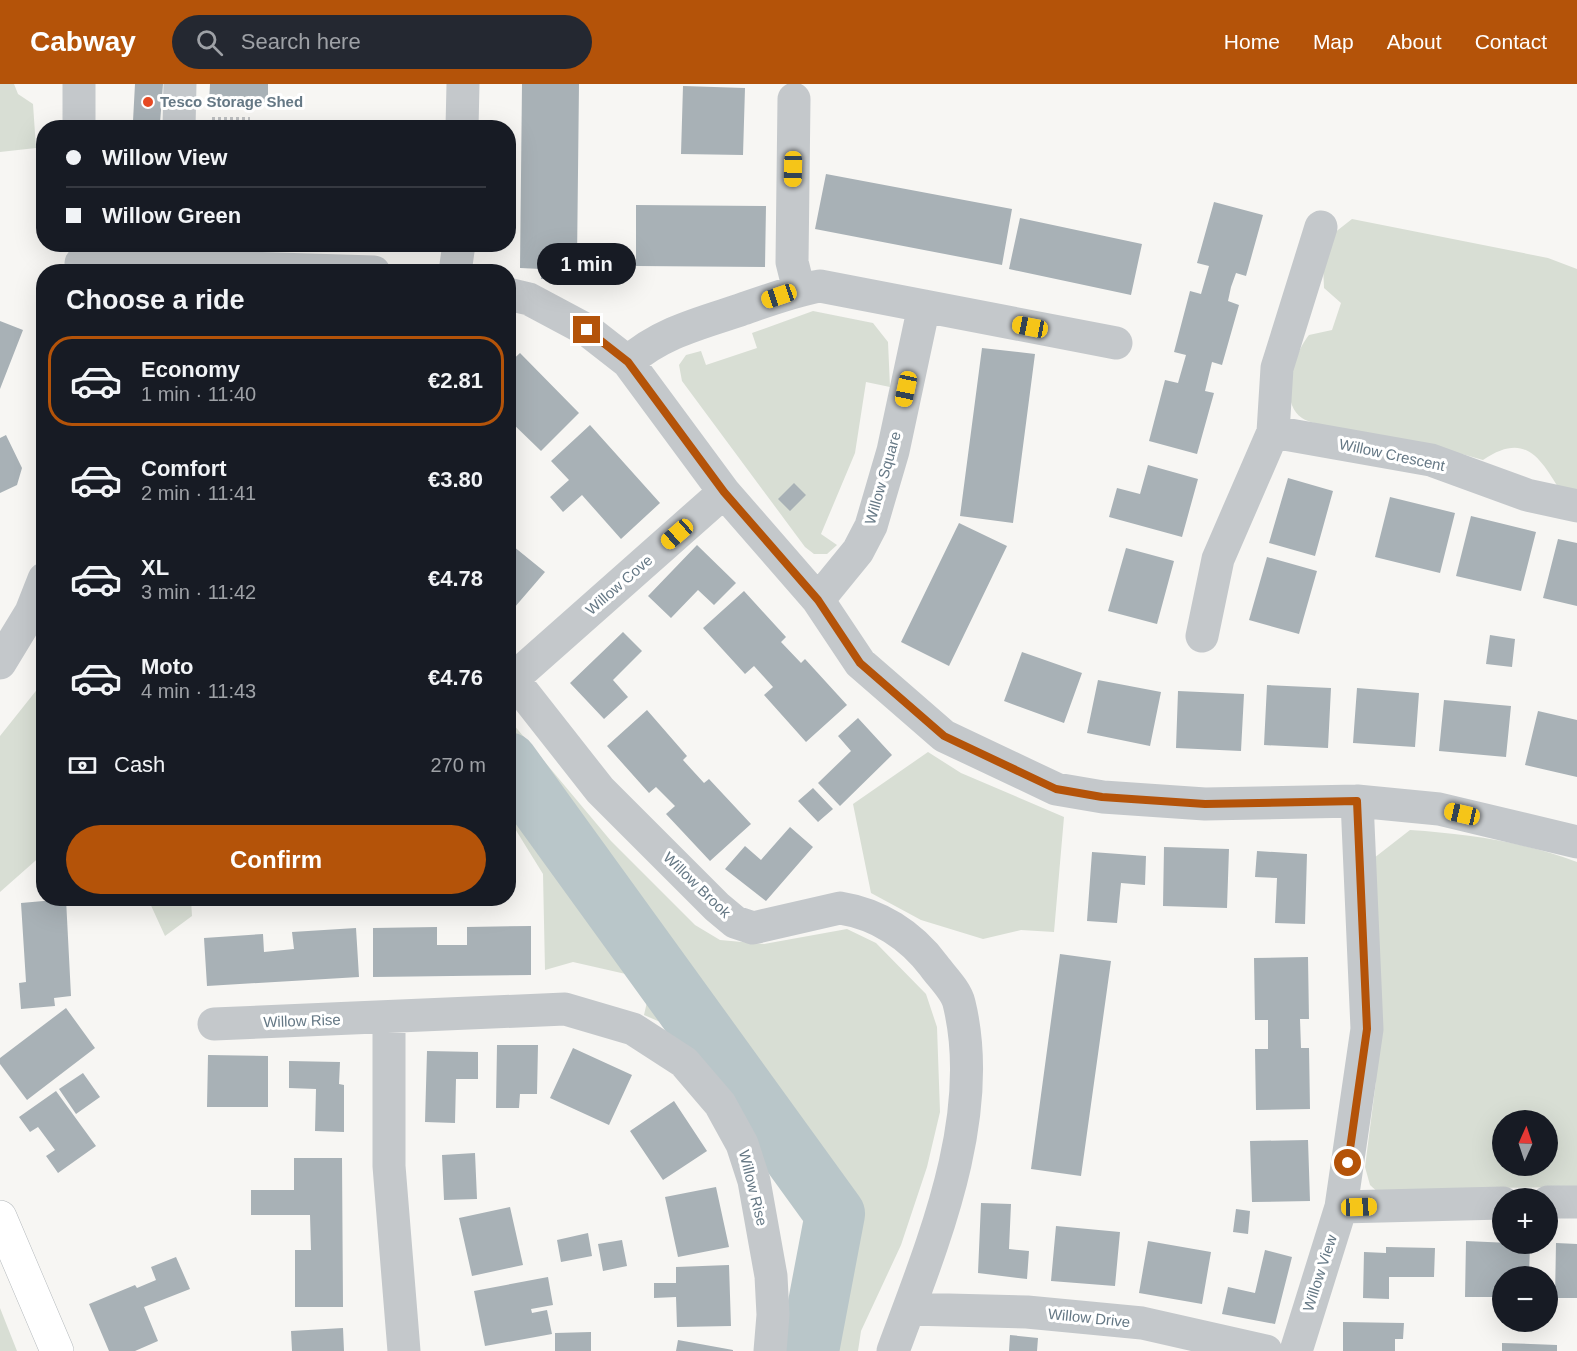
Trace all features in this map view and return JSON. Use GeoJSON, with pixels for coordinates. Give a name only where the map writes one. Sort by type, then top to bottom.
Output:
{"type":"FeatureCollection","features":[{"type":"Feature","properties":{"kind":"main road"},"geometry":{"type":"LineString","coordinates":[[0,1216],[57,1351]]}},
{"type":"Feature","properties":{"kind":"street"},"geometry":{"type":"LineString","coordinates":[[79,84],[79,120]]}},
{"type":"Feature","properties":{"kind":"street"},"geometry":{"type":"LineString","coordinates":[[179,120],[180,84]]}},
{"type":"Feature","properties":{"kind":"street"},"geometry":{"type":"LineString","coordinates":[[462,120],[463,84]]}},
{"type":"Feature","properties":{"kind":"street"},"geometry":{"type":"LineString","coordinates":[[794,99],[792,262],[799,290]]}},
{"type":"Feature","properties":{"kind":"street"},"geometry":{"type":"LineString","coordinates":[[1202,636],[1218,559],[1273,432],[1277,368],[1321,227]]}},
{"type":"Feature","properties":{"kind":"street"},"geometry":{"type":"LineString","coordinates":[[81,260],[226,264]]}},
{"type":"Feature","properties":{"kind":"street"},"geometry":{"type":"LineString","coordinates":[[628,362],[643,348],[682,329],[799,290],[820,286],[1116,343]]}},
{"type":"Feature","properties":{"kind":"street"},"geometry":{"type":"LineString","coordinates":[[516,296],[529,299],[587,330],[628,362],[724,492],[818,600],[860,663],[944,736],[1056,789],[1102,797],[1205,804],[1357,801],[1439,809],[1577,842]]}},
{"type":"Feature","properties":{"kind":"street","name":"Willow Square"},"geometry":{"type":"LineString","coordinates":[[818,600],[858,551],[871,526],[893,451],[924,306]]}},
{"type":"Feature","properties":{"kind":"street","name":"Willow Crescent"},"geometry":{"type":"LineString","coordinates":[[1273,432],[1431,460],[1527,495],[1577,506]]}},
{"type":"Feature","properties":{"kind":"street","name":"Willow Cove"},"geometry":{"type":"LineString","coordinates":[[516,672],[724,492]]}},
{"type":"Feature","properties":{"kind":"street"},"geometry":{"type":"LineString","coordinates":[[0,663],[36,615]]}},
{"type":"Feature","properties":{"kind":"street","name":"Willow Brook"},"geometry":{"type":"LineString","coordinates":[[516,682],[600,790],[717,908],[735,922],[753,928],[840,908],[851,909],[897,928],[920,947],[959,1000],[965,1049],[966,1094],[950,1193],[894,1351]]}},
{"type":"Feature","properties":{"kind":"street","name":"Willow View"},"geometry":{"type":"LineString","coordinates":[[1296,1351],[1341,1207],[1367,1029],[1357,801]]}},
{"type":"Feature","properties":{"kind":"street","name":"Willow Rise"},"geometry":{"type":"LineString","coordinates":[[214,1024],[565,1010],[633,1029],[684,1062],[720,1104],[742,1144],[753,1181],[771,1276],[773,1315],[770,1351]]}},
{"type":"Feature","properties":{"kind":"street"},"geometry":{"type":"LineString","coordinates":[[389,1018],[389,1166],[404,1351]]}},
{"type":"Feature","properties":{"kind":"street"},"geometry":{"type":"LineString","coordinates":[[1558,1202],[1577,1202]]}},
{"type":"Feature","properties":{"kind":"street"},"geometry":{"type":"LineString","coordinates":[[1341,1207],[1492,1203]]}},
{"type":"Feature","properties":{"kind":"street","name":"Willow Drive"},"geometry":{"type":"LineString","coordinates":[[909,1309],[1027,1312],[1142,1323],[1266,1351]]}},
{"type":"Feature","properties":{"kind":"shaded area"},"geometry":{"type":"Polygon","coordinates":[[[0,84],[14,84],[18,94],[33,104],[36,148],[0,152],[0,84]]]}},
{"type":"Feature","properties":{"kind":"shaded area"},"geometry":{"type":"Polygon","coordinates":[[[1352,219],[1548,258],[1577,269],[1577,498],[1563,495],[1540,461],[1522,449],[1511,448],[1498,451],[1483,460],[1329,427],[1305,420],[1295,410],[1290,400],[1289,389],[1290,377],[1298,353],[1309,335],[1332,330],[1341,303],[1324,288],[1323,264],[1329,237],[1352,219]]]}},
{"type":"Feature","properties":{"kind":"shaded area"},"geometry":{"type":"Polygon","coordinates":[[[813,311],[873,323],[888,342],[890,387],[866,382],[855,453],[821,534],[837,545],[827,554],[814,554],[805,547],[682,381],[679,365],[686,355],[701,351],[706,365],[757,348],[752,333],[813,311]]]}},
{"type":"Feature","properties":{"kind":"shaded area"},"geometry":{"type":"Polygon","coordinates":[[[36,691],[36,860],[0,892],[0,736],[36,691]]]}},
{"type":"Feature","properties":{"kind":"shaded area"},"geometry":{"type":"Polygon","coordinates":[[[516,728],[611,841],[695,925],[720,940],[764,944],[847,929],[876,943],[926,994],[937,1027],[940,1112],[927,1167],[901,1245],[861,1331],[858,1351],[796,1351],[808,1260],[802,1210],[787,1169],[753,1114],[714,1062],[681,1031],[644,1015],[652,980],[573,962],[545,970],[543,874],[516,830],[516,728]]]}},
{"type":"Feature","properties":{"kind":"shaded area"},"geometry":{"type":"Polygon","coordinates":[[[928,752],[961,773],[1064,817],[1054,932],[1021,930],[983,939],[921,920],[871,893],[853,804],[928,752]]]}},
{"type":"Feature","properties":{"kind":"shaded area"},"geometry":{"type":"Polygon","coordinates":[[[1410,830],[1495,840],[1536,849],[1577,862],[1577,1187],[1476,1188],[1382,1196],[1370,1185],[1365,1167],[1376,1081],[1374,858],[1410,830]]]}},
{"type":"Feature","properties":{"kind":"shaded area"},"geometry":{"type":"Polygon","coordinates":[[[151,906],[191,906],[192,916],[165,936],[151,906]]]}},
{"type":"Feature","properties":{"kind":"shaded area"},"geometry":{"type":"Polygon","coordinates":[[[0,1308],[17,1351],[0,1351],[0,1308]]]}},
{"type":"Feature","properties":{"kind":"building","name":"Tesco Storage Shed"},"geometry":{"type":"Polygon","coordinates":[[[135,84],[163,84],[160,120],[133,120],[135,84]]]}},
{"type":"Feature","properties":{"kind":"building"},"geometry":{"type":"Polygon","coordinates":[[[210,84],[268,84],[268,103],[209,103],[210,84]]]}},
{"type":"Feature","properties":{"kind":"building"},"geometry":{"type":"Polygon","coordinates":[[[522,84],[579,84],[577,261],[584,261],[584,280],[541,279],[541,269],[520,268],[522,84]]]}},
{"type":"Feature","properties":{"kind":"building"},"geometry":{"type":"Polygon","coordinates":[[[683,86],[745,88],[743,155],[681,154],[683,86]]]}},
{"type":"Feature","properties":{"kind":"building"},"geometry":{"type":"Polygon","coordinates":[[[826,174],[1012,209],[1002,265],[815,229],[826,174]]]}},
{"type":"Feature","properties":{"kind":"building"},"geometry":{"type":"Polygon","coordinates":[[[1214,202],[1263,215],[1246,276],[1236,273],[1231,287],[1228,301],[1239,305],[1222,365],[1212,362],[1205,391],[1214,393],[1197,454],[1149,441],[1165,380],[1178,383],[1186,355],[1174,352],[1190,291],[1201,294],[1209,266],[1197,263],[1214,202]]]}},
{"type":"Feature","properties":{"kind":"building"},"geometry":{"type":"Polygon","coordinates":[[[636,205],[766,206],[765,267],[636,266],[636,205]]]}},
{"type":"Feature","properties":{"kind":"building"},"geometry":{"type":"Polygon","coordinates":[[[1020,218],[1142,244],[1131,295],[1009,269],[1020,218]]]}},
{"type":"Feature","properties":{"kind":"building"},"geometry":{"type":"Polygon","coordinates":[[[0,321],[23,330],[0,389],[0,321]]]}},
{"type":"Feature","properties":{"kind":"building"},"geometry":{"type":"Polygon","coordinates":[[[982,348],[1035,354],[1013,523],[960,516],[982,348]]]}},
{"type":"Feature","properties":{"kind":"building"},"geometry":{"type":"Polygon","coordinates":[[[520,353],[579,413],[541,451],[516,427],[516,357],[520,353]]]}},
{"type":"Feature","properties":{"kind":"building"},"geometry":{"type":"Polygon","coordinates":[[[590,425],[660,503],[621,539],[582,495],[563,512],[550,497],[569,480],[551,461],[590,425]]]}},
{"type":"Feature","properties":{"kind":"building"},"geometry":{"type":"Polygon","coordinates":[[[6,435],[22,468],[17,485],[0,493],[0,438],[6,435]]]}},
{"type":"Feature","properties":{"kind":"building"},"geometry":{"type":"Polygon","coordinates":[[[1148,465],[1198,479],[1182,537],[1109,517],[1117,488],[1140,494],[1148,465]]]}},
{"type":"Feature","properties":{"kind":"building"},"geometry":{"type":"Polygon","coordinates":[[[1288,478],[1333,491],[1315,556],[1269,543],[1288,478]]]}},
{"type":"Feature","properties":{"kind":"building"},"geometry":{"type":"Polygon","coordinates":[[[794,483],[806,495],[790,511],[778,499],[794,483]]]}},
{"type":"Feature","properties":{"kind":"building"},"geometry":{"type":"Polygon","coordinates":[[[1390,497],[1455,513],[1440,573],[1375,557],[1390,497]]]}},
{"type":"Feature","properties":{"kind":"building"},"geometry":{"type":"Polygon","coordinates":[[[1471,516],[1536,532],[1521,591],[1456,576],[1471,516]]]}},
{"type":"Feature","properties":{"kind":"building"},"geometry":{"type":"Polygon","coordinates":[[[959,523],[1007,546],[949,666],[901,642],[959,523]]]}},
{"type":"Feature","properties":{"kind":"building"},"geometry":{"type":"Polygon","coordinates":[[[1558,539],[1577,543],[1577,606],[1543,598],[1558,539]]]}},
{"type":"Feature","properties":{"kind":"building"},"geometry":{"type":"Polygon","coordinates":[[[697,545],[736,583],[714,605],[698,590],[671,618],[648,596],[697,545]]]}},
{"type":"Feature","properties":{"kind":"building"},"geometry":{"type":"Polygon","coordinates":[[[516,548],[545,572],[516,606],[516,548]]]}},
{"type":"Feature","properties":{"kind":"building"},"geometry":{"type":"Polygon","coordinates":[[[1126,548],[1174,561],[1157,624],[1108,611],[1126,548]]]}},
{"type":"Feature","properties":{"kind":"building"},"geometry":{"type":"Polygon","coordinates":[[[1267,557],[1317,571],[1299,634],[1249,620],[1267,557]]]}},
{"type":"Feature","properties":{"kind":"building"},"geometry":{"type":"Polygon","coordinates":[[[744,591],[786,637],[781,642],[801,663],[805,659],[847,705],[806,742],[764,695],[773,687],[754,666],[745,674],[703,628],[744,591]]]}},
{"type":"Feature","properties":{"kind":"building"},"geometry":{"type":"Polygon","coordinates":[[[623,632],[642,651],[613,680],[628,697],[604,719],[570,683],[623,632]]]}},
{"type":"Feature","properties":{"kind":"building"},"geometry":{"type":"Polygon","coordinates":[[[1490,635],[1515,639],[1512,667],[1486,664],[1490,635]]]}},
{"type":"Feature","properties":{"kind":"building"},"geometry":{"type":"Polygon","coordinates":[[[1022,652],[1082,673],[1064,723],[1004,701],[1022,652]]]}},
{"type":"Feature","properties":{"kind":"building"},"geometry":{"type":"Polygon","coordinates":[[[1098,680],[1161,692],[1150,746],[1087,733],[1098,680]]]}},
{"type":"Feature","properties":{"kind":"building"},"geometry":{"type":"Polygon","coordinates":[[[1267,685],[1331,688],[1328,748],[1264,745],[1267,685]]]}},
{"type":"Feature","properties":{"kind":"building"},"geometry":{"type":"Polygon","coordinates":[[[1357,688],[1419,693],[1415,747],[1353,743],[1357,688]]]}},
{"type":"Feature","properties":{"kind":"building"},"geometry":{"type":"Polygon","coordinates":[[[1178,691],[1244,694],[1241,751],[1176,748],[1178,691]]]}},
{"type":"Feature","properties":{"kind":"building"},"geometry":{"type":"Polygon","coordinates":[[[1444,700],[1511,706],[1506,757],[1439,751],[1444,700]]]}},
{"type":"Feature","properties":{"kind":"building"},"geometry":{"type":"Polygon","coordinates":[[[647,710],[687,756],[683,760],[704,783],[709,779],[751,824],[710,861],[666,814],[675,806],[656,787],[649,793],[607,746],[647,710]]]}},
{"type":"Feature","properties":{"kind":"building"},"geometry":{"type":"Polygon","coordinates":[[[1538,711],[1577,720],[1577,777],[1525,765],[1538,711]]]}},
{"type":"Feature","properties":{"kind":"building"},"geometry":{"type":"Polygon","coordinates":[[[858,718],[892,755],[840,806],[818,783],[851,751],[838,736],[858,718]]]}},
{"type":"Feature","properties":{"kind":"building"},"geometry":{"type":"Polygon","coordinates":[[[813,788],[833,809],[818,822],[798,801],[813,788]]]}},
{"type":"Feature","properties":{"kind":"building"},"geometry":{"type":"Polygon","coordinates":[[[790,827],[813,847],[766,901],[725,869],[745,846],[761,860],[790,827]]]}},
{"type":"Feature","properties":{"kind":"building"},"geometry":{"type":"Polygon","coordinates":[[[1164,847],[1229,849],[1227,908],[1163,906],[1164,847]]]}},
{"type":"Feature","properties":{"kind":"building"},"geometry":{"type":"Polygon","coordinates":[[[1257,851],[1307,854],[1305,924],[1275,923],[1277,878],[1255,877],[1257,851]]]}},
{"type":"Feature","properties":{"kind":"building"},"geometry":{"type":"Polygon","coordinates":[[[1092,852],[1146,856],[1145,885],[1121,883],[1117,923],[1087,921],[1092,852]]]}},
{"type":"Feature","properties":{"kind":"building"},"geometry":{"type":"Polygon","coordinates":[[[36,902],[36,906],[66,906],[71,996],[54,998],[55,1006],[21,1009],[19,983],[26,982],[21,903],[36,902]]]}},
{"type":"Feature","properties":{"kind":"building"},"geometry":{"type":"Polygon","coordinates":[[[531,926],[531,975],[373,977],[373,928],[437,927],[437,945],[467,945],[467,927],[531,926]]]}},
{"type":"Feature","properties":{"kind":"building"},"geometry":{"type":"Polygon","coordinates":[[[356,928],[359,977],[207,986],[204,938],[263,934],[264,952],[294,949],[292,932],[356,928]]]}},
{"type":"Feature","properties":{"kind":"building"},"geometry":{"type":"Polygon","coordinates":[[[1060,954],[1111,961],[1081,1176],[1031,1169],[1060,954]]]}},
{"type":"Feature","properties":{"kind":"building"},"geometry":{"type":"Polygon","coordinates":[[[1308,957],[1309,1019],[1300,1019],[1301,1048],[1309,1048],[1310,1109],[1256,1110],[1255,1049],[1268,1049],[1268,1020],[1255,1020],[1254,958],[1308,957]]]}},
{"type":"Feature","properties":{"kind":"building"},"geometry":{"type":"Polygon","coordinates":[[[66,1008],[95,1048],[27,1100],[0,1064],[0,1058],[66,1008]]]}},
{"type":"Feature","properties":{"kind":"building"},"geometry":{"type":"Polygon","coordinates":[[[497,1045],[538,1045],[537,1094],[520,1094],[519,1108],[496,1108],[497,1045]]]}},
{"type":"Feature","properties":{"kind":"building"},"geometry":{"type":"Polygon","coordinates":[[[573,1048],[632,1075],[609,1125],[550,1098],[573,1048]]]}},
{"type":"Feature","properties":{"kind":"building"},"geometry":{"type":"Polygon","coordinates":[[[427,1051],[478,1052],[478,1079],[456,1079],[455,1123],[425,1122],[427,1051]]]}},
{"type":"Feature","properties":{"kind":"building"},"geometry":{"type":"Polygon","coordinates":[[[208,1055],[268,1056],[268,1107],[207,1107],[208,1055]]]}},
{"type":"Feature","properties":{"kind":"building"},"geometry":{"type":"Polygon","coordinates":[[[289,1061],[340,1062],[339,1084],[344,1085],[344,1132],[315,1131],[316,1089],[289,1088],[289,1061]]]}},
{"type":"Feature","properties":{"kind":"building"},"geometry":{"type":"Polygon","coordinates":[[[83,1073],[100,1097],[76,1114],[59,1089],[83,1073]]]}},
{"type":"Feature","properties":{"kind":"building"},"geometry":{"type":"Polygon","coordinates":[[[56,1091],[96,1146],[58,1173],[46,1156],[55,1150],[38,1127],[30,1132],[19,1117],[56,1091]]]}},
{"type":"Feature","properties":{"kind":"building"},"geometry":{"type":"Polygon","coordinates":[[[674,1101],[707,1151],[663,1180],[630,1131],[674,1101]]]}},
{"type":"Feature","properties":{"kind":"building"},"geometry":{"type":"Polygon","coordinates":[[[1308,1140],[1310,1201],[1252,1202],[1250,1141],[1308,1140]]]}},
{"type":"Feature","properties":{"kind":"building"},"geometry":{"type":"Polygon","coordinates":[[[475,1153],[477,1199],[444,1200],[442,1155],[475,1153]]]}},
{"type":"Feature","properties":{"kind":"building"},"geometry":{"type":"Polygon","coordinates":[[[294,1158],[342,1158],[343,1307],[295,1307],[295,1250],[311,1250],[310,1215],[251,1215],[251,1190],[294,1190],[294,1158]]]}},
{"type":"Feature","properties":{"kind":"building"},"geometry":{"type":"Polygon","coordinates":[[[716,1187],[729,1247],[678,1257],[665,1197],[716,1187]]]}},
{"type":"Feature","properties":{"kind":"building"},"geometry":{"type":"Polygon","coordinates":[[[981,1203],[1011,1204],[1009,1249],[1029,1251],[1027,1279],[978,1273],[981,1203]]]}},
{"type":"Feature","properties":{"kind":"building"},"geometry":{"type":"Polygon","coordinates":[[[510,1207],[523,1265],[472,1276],[459,1218],[510,1207]]]}},
{"type":"Feature","properties":{"kind":"building"},"geometry":{"type":"Polygon","coordinates":[[[1236,1209],[1250,1211],[1248,1234],[1233,1232],[1236,1209]]]}},
{"type":"Feature","properties":{"kind":"building"},"geometry":{"type":"Polygon","coordinates":[[[1056,1226],[1120,1232],[1115,1286],[1051,1281],[1056,1226]]]}},
{"type":"Feature","properties":{"kind":"building"},"geometry":{"type":"Polygon","coordinates":[[[588,1233],[592,1256],[561,1262],[557,1240],[588,1233]]]}},
{"type":"Feature","properties":{"kind":"building"},"geometry":{"type":"Polygon","coordinates":[[[622,1240],[627,1266],[603,1271],[598,1244],[622,1240]]]}},
{"type":"Feature","properties":{"kind":"building"},"geometry":{"type":"Polygon","coordinates":[[[1148,1241],[1211,1252],[1202,1304],[1139,1293],[1148,1241]]]}},
{"type":"Feature","properties":{"kind":"building"},"geometry":{"type":"Polygon","coordinates":[[[1466,1241],[1492,1242],[1492,1254],[1530,1254],[1529,1266],[1492,1266],[1492,1297],[1465,1297],[1466,1241]]]}},
{"type":"Feature","properties":{"kind":"building"},"geometry":{"type":"Polygon","coordinates":[[[1558,1243],[1577,1244],[1577,1298],[1558,1298],[1558,1266],[1556,1266],[1558,1243]]]}},
{"type":"Feature","properties":{"kind":"building"},"geometry":{"type":"Polygon","coordinates":[[[1386,1247],[1435,1248],[1434,1277],[1389,1277],[1389,1299],[1363,1298],[1364,1252],[1386,1253],[1386,1247]]]}},
{"type":"Feature","properties":{"kind":"building"},"geometry":{"type":"Polygon","coordinates":[[[1265,1250],[1292,1257],[1275,1324],[1222,1314],[1228,1287],[1255,1293],[1265,1250]]]}},
{"type":"Feature","properties":{"kind":"building"},"geometry":{"type":"Polygon","coordinates":[[[176,1257],[190,1289],[144,1307],[158,1341],[135,1351],[109,1351],[89,1304],[135,1285],[137,1288],[156,1280],[151,1267],[176,1257]]]}},
{"type":"Feature","properties":{"kind":"building"},"geometry":{"type":"Polygon","coordinates":[[[729,1265],[731,1326],[677,1327],[676,1297],[654,1298],[654,1283],[676,1283],[676,1267],[729,1265]]]}},
{"type":"Feature","properties":{"kind":"building"},"geometry":{"type":"Polygon","coordinates":[[[548,1277],[553,1305],[531,1309],[532,1313],[547,1310],[552,1334],[485,1346],[474,1291],[548,1277]]]}},
{"type":"Feature","properties":{"kind":"building"},"geometry":{"type":"Polygon","coordinates":[[[1343,1322],[1404,1323],[1403,1339],[1395,1339],[1395,1351],[1343,1351],[1343,1322]]]}},
{"type":"Feature","properties":{"kind":"building"},"geometry":{"type":"Polygon","coordinates":[[[343,1328],[344,1351],[292,1351],[291,1331],[343,1328]]]}},
{"type":"Feature","properties":{"kind":"building"},"geometry":{"type":"Polygon","coordinates":[[[591,1332],[591,1351],[555,1351],[555,1333],[591,1332]]]}},
{"type":"Feature","properties":{"kind":"building"},"geometry":{"type":"Polygon","coordinates":[[[1010,1335],[1038,1338],[1037,1351],[1009,1351],[1010,1335]]]}},
{"type":"Feature","properties":{"kind":"building"},"geometry":{"type":"Polygon","coordinates":[[[678,1340],[733,1350],[733,1351],[676,1351],[678,1340]]]}},
{"type":"Feature","properties":{"kind":"building"},"geometry":{"type":"Polygon","coordinates":[[[1502,1343],[1557,1345],[1557,1351],[1502,1351],[1502,1343]]]}},
{"type":"Feature","properties":{"kind":"waterway"},"geometry":{"type":"LineString","coordinates":[[516,773],[835,1214],[809,1351]]}},
{"type":"Feature","properties":{"kind":"place","name":"Tesco Storage Shed"},"geometry":{"type":"Point","coordinates":[148,102]}},
{"type":"Feature","properties":{"kind":"route"},"geometry":{"type":"LineString","coordinates":[[587,330],[628,362],[724,492],[818,600],[860,663],[944,736],[1056,789],[1102,797],[1205,804],[1357,801],[1367,1029],[1348,1163]]}}]}
